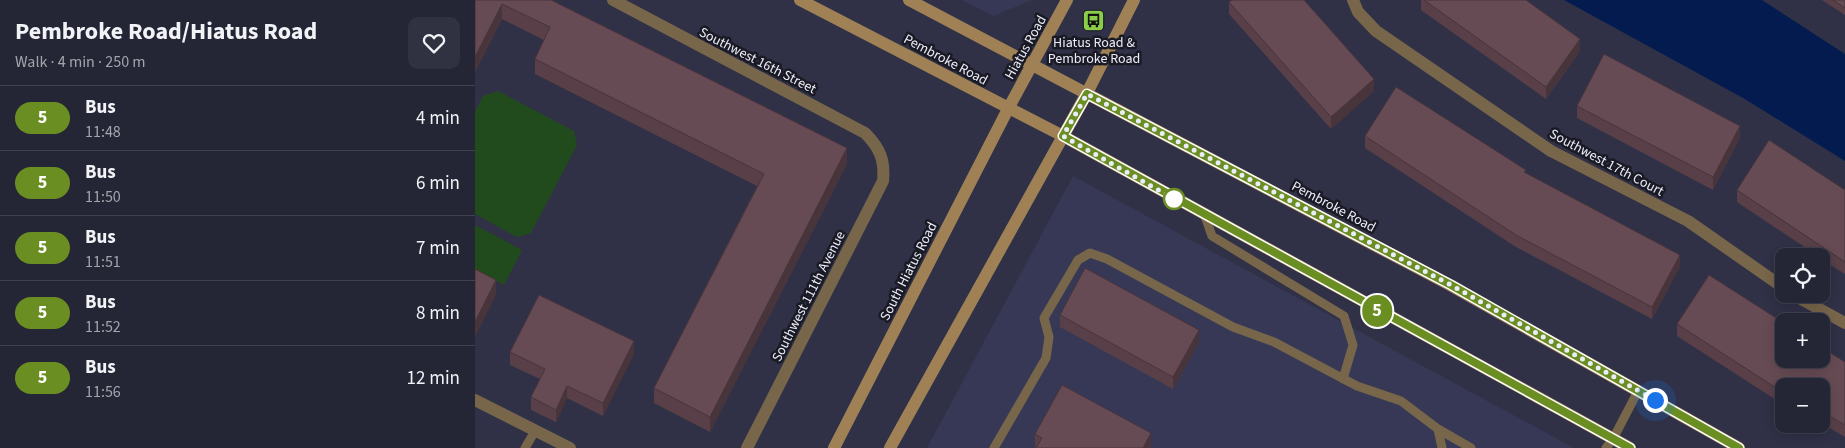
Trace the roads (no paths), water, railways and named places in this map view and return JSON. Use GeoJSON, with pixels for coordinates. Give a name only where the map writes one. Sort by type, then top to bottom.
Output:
{"type":"FeatureCollection","features":[{"type":"Feature","properties":{"kind":"main road","name":"Pembroke Road"},"geometry":{"type":"LineString","coordinates":[[800,0],[1063,136],[1609,443],[1630,448]]}},
{"type":"Feature","properties":{"kind":"main road","name":"Pembroke Road"},"geometry":{"type":"LineString","coordinates":[[909,0],[1451,285],[1739,448]]}},
{"type":"Feature","properties":{"kind":"main road","name":"Hiatus Road"},"geometry":{"type":"LineString","coordinates":[[1008,109],[1067,0]]}},
{"type":"Feature","properties":{"kind":"main road"},"geometry":{"type":"LineString","coordinates":[[890,448],[1087,94],[1134,0]]}},
{"type":"Feature","properties":{"kind":"main road","name":"South Hiatus Road"},"geometry":{"type":"LineString","coordinates":[[834,448],[1008,109]]}},
{"type":"Feature","properties":{"kind":"street","name":"Southwest 16th Street"},"geometry":{"type":"LineString","coordinates":[[613,0],[865,133],[875,143],[882,156]]}},
{"type":"Feature","properties":{"kind":"street","name":"Southwest 17th Court"},"geometry":{"type":"LineString","coordinates":[[1353,0],[1358,12],[1377,31],[1551,151],[1688,221],[1775,282]]}},
{"type":"Feature","properties":{"kind":"street","name":"Southwest 111th Avenue"},"geometry":{"type":"LineString","coordinates":[[747,448],[883,181],[885,167],[882,156]]}},
{"type":"Feature","properties":{"kind":"street"},"geometry":{"type":"LineString","coordinates":[[1808,303],[1845,323]]}},
{"type":"Feature","properties":{"kind":"street"},"geometry":{"type":"LineString","coordinates":[[475,400],[570,448]]}},
{"type":"Feature","properties":{"kind":"lane"},"geometry":{"type":"LineString","coordinates":[[1205,216],[1213,236],[1344,316],[1353,345],[1343,379]]}},
{"type":"Feature","properties":{"kind":"lane"},"geometry":{"type":"LineString","coordinates":[[994,448],[1046,358],[1049,337],[1044,318],[1078,260],[1090,253],[1107,259],[1233,327],[1274,342],[1357,386],[1401,401],[1438,429],[1471,448]]}},
{"type":"Feature","properties":{"kind":"lane"},"geometry":{"type":"LineString","coordinates":[[1609,443],[1639,391]]}},
{"type":"Feature","properties":{"kind":"lane"},"geometry":{"type":"LineString","coordinates":[[1438,429],[1442,448]]}},
{"type":"Feature","properties":{"kind":"lane"},"geometry":{"type":"LineString","coordinates":[[525,448],[535,431]]}},
{"type":"Feature","properties":{"kind":"water"},"geometry":{"type":"Polygon","coordinates":[[[1564,0],[1762,0],[1845,54],[1845,161],[1743,98],[1564,0]]]}},
{"type":"Feature","properties":{"kind":"place","name":"Hiatus Road & Pembroke Road"},"geometry":{"type":"Point","coordinates":[1094,20]}}]}
